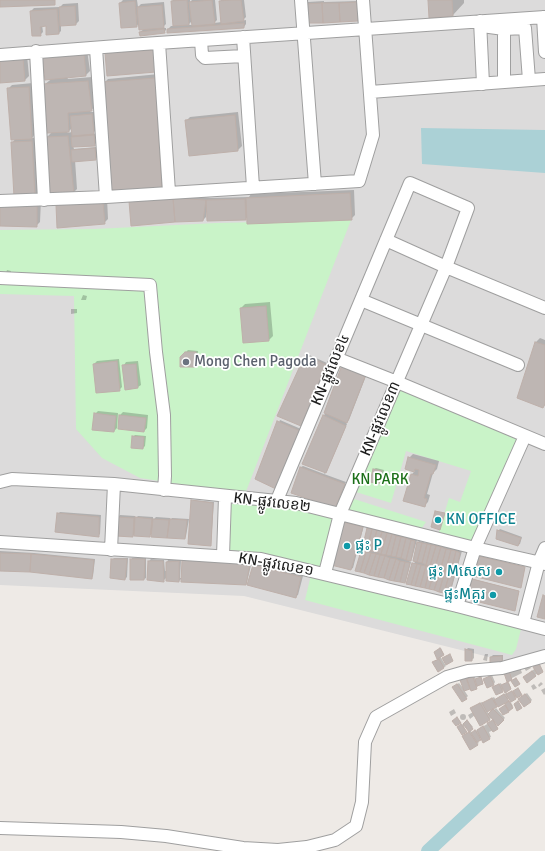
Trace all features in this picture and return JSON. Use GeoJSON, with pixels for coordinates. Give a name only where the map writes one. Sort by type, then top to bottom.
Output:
{"type":"FeatureCollection","features":[{"type":"Feature","properties":{"kind":"street"},"geometry":{"type":"LineString","coordinates":[[301,0],[315,184]]}},
{"type":"Feature","properties":{"kind":"street"},"geometry":{"type":"LineString","coordinates":[[0,201],[106,197],[358,181],[374,135],[363,0]]}},
{"type":"Feature","properties":{"kind":"street"},"geometry":{"type":"LineString","coordinates":[[480,23],[504,29],[525,28],[544,20]]}},
{"type":"Feature","properties":{"kind":"street"},"geometry":{"type":"LineString","coordinates":[[0,55],[36,51],[365,29],[544,20]]}},
{"type":"Feature","properties":{"kind":"street"},"geometry":{"type":"LineString","coordinates":[[544,20],[545,52]]}},
{"type":"Feature","properties":{"kind":"street"},"geometry":{"type":"LineString","coordinates":[[480,23],[483,84]]}},
{"type":"Feature","properties":{"kind":"street"},"geometry":{"type":"LineString","coordinates":[[525,28],[529,80]]}},
{"type":"Feature","properties":{"kind":"street"},"geometry":{"type":"LineString","coordinates":[[504,29],[504,82]]}},
{"type":"Feature","properties":{"kind":"street"},"geometry":{"type":"LineString","coordinates":[[243,37],[253,187]]}},
{"type":"Feature","properties":{"kind":"street"},"geometry":{"type":"LineString","coordinates":[[201,40],[202,55],[205,58],[244,56]]}},
{"type":"Feature","properties":{"kind":"street"},"geometry":{"type":"LineString","coordinates":[[159,43],[169,192]]}},
{"type":"Feature","properties":{"kind":"street"},"geometry":{"type":"LineString","coordinates":[[96,48],[106,197]]}},
{"type":"Feature","properties":{"kind":"street"},"geometry":{"type":"LineString","coordinates":[[36,51],[44,200]]}},
{"type":"Feature","properties":{"kind":"street"},"geometry":{"type":"LineString","coordinates":[[370,92],[545,79]]}},
{"type":"Feature","properties":{"kind":"street","name":"KN-ផ្លូវលេខ៤"},"geometry":{"type":"LineString","coordinates":[[277,500],[410,183],[468,208],[446,267]]}},
{"type":"Feature","properties":{"kind":"street"},"geometry":{"type":"LineString","coordinates":[[386,240],[446,267],[545,308]]}},
{"type":"Feature","properties":{"kind":"street","name":"KN-ផ្លូវលេខ៣"},"geometry":{"type":"LineString","coordinates":[[325,574],[340,514],[446,267]]}},
{"type":"Feature","properties":{"kind":"street"},"geometry":{"type":"LineString","coordinates":[[0,278],[150,285],[155,346],[164,415],[164,490]]}},
{"type":"Feature","properties":{"kind":"street"},"geometry":{"type":"LineString","coordinates":[[361,300],[518,365]]}},
{"type":"Feature","properties":{"kind":"street"},"geometry":{"type":"LineString","coordinates":[[336,358],[545,444]]}},
{"type":"Feature","properties":{"kind":"street"},"geometry":{"type":"LineString","coordinates":[[457,606],[475,548],[525,436]]}},
{"type":"Feature","properties":{"kind":"street","name":"KN-ផ្លូវលេខ២"},"geometry":{"type":"LineString","coordinates":[[0,482],[12,479],[114,484],[225,497],[277,500],[296,503],[475,548],[542,563]]}},
{"type":"Feature","properties":{"kind":"street"},"geometry":{"type":"LineString","coordinates":[[111,550],[114,484]]}},
{"type":"Feature","properties":{"kind":"street"},"geometry":{"type":"LineString","coordinates":[[223,556],[225,497]]}},
{"type":"Feature","properties":{"kind":"street","name":"KN-ផ្លូវលេខ១"},"geometry":{"type":"LineString","coordinates":[[0,542],[261,559],[457,606],[545,629]]}},
{"type":"Feature","properties":{"kind":"street"},"geometry":{"type":"LineString","coordinates":[[523,623],[542,563],[545,548]]}},
{"type":"Feature","properties":{"kind":"street"},"geometry":{"type":"LineString","coordinates":[[0,828],[121,832],[166,836],[243,848],[278,850],[307,847],[335,840],[356,826],[362,802],[365,742],[376,717],[447,677],[468,671],[502,668],[545,656]]}},
{"type":"Feature","properties":{"kind":"shaded area"},"geometry":{"type":"Polygon","coordinates":[[[0,0],[545,0],[545,655],[517,664],[244,596],[0,585],[0,0]]]}},
{"type":"Feature","properties":{"kind":"green space","name":"Mong Chen Pagoda"},"geometry":{"type":"Polygon","coordinates":[[[351,220],[245,494],[140,478],[102,458],[76,429],[74,296],[0,294],[0,230],[95,229],[217,223],[351,220]]]}},
{"type":"Feature","properties":{"kind":"green space","name":"KN PARK"},"geometry":{"type":"Polygon","coordinates":[[[398,386],[427,402],[519,438],[474,546],[437,538],[449,498],[460,502],[471,471],[406,451],[391,503],[356,492],[398,386]]]}},
{"type":"Feature","properties":{"kind":"green space"},"geometry":{"type":"Polygon","coordinates":[[[351,498],[426,522],[419,532],[344,513],[351,498]]]}},
{"type":"Feature","properties":{"kind":"green space"},"geometry":{"type":"Polygon","coordinates":[[[231,504],[296,508],[334,517],[322,569],[264,553],[228,550],[231,504]]]}},
{"type":"Feature","properties":{"kind":"green space"},"geometry":{"type":"Polygon","coordinates":[[[311,575],[521,629],[516,649],[512,655],[305,600],[311,575]]]}},
{"type":"Feature","properties":{"kind":"water"},"geometry":{"type":"Polygon","coordinates":[[[421,128],[545,130],[545,173],[422,164],[421,128]]]}},
{"type":"Feature","properties":{"kind":"building"},"geometry":{"type":"Polygon","coordinates":[[[0,0],[55,0],[55,5],[0,7],[0,0]]]}},
{"type":"Feature","properties":{"kind":"building"},"geometry":{"type":"Polygon","coordinates":[[[187,0],[189,25],[173,26],[171,1],[187,0]]]}},
{"type":"Feature","properties":{"kind":"building"},"geometry":{"type":"Polygon","coordinates":[[[212,0],[215,24],[192,26],[189,2],[212,0]]]}},
{"type":"Feature","properties":{"kind":"building"},"geometry":{"type":"Polygon","coordinates":[[[241,0],[244,21],[221,24],[219,1],[241,0]]]}},
{"type":"Feature","properties":{"kind":"building"},"geometry":{"type":"Polygon","coordinates":[[[428,0],[452,0],[453,16],[429,18],[428,0]]]}},
{"type":"Feature","properties":{"kind":"building"},"geometry":{"type":"Polygon","coordinates":[[[135,1],[137,27],[121,28],[119,3],[135,1]]]}},
{"type":"Feature","properties":{"kind":"building"},"geometry":{"type":"Polygon","coordinates":[[[357,2],[358,21],[340,22],[339,3],[357,2]]]}},
{"type":"Feature","properties":{"kind":"building"},"geometry":{"type":"Polygon","coordinates":[[[322,3],[323,23],[305,23],[304,4],[322,3]]]}},
{"type":"Feature","properties":{"kind":"building"},"geometry":{"type":"Polygon","coordinates":[[[322,3],[339,3],[340,22],[323,23],[322,3]]]}},
{"type":"Feature","properties":{"kind":"building"},"geometry":{"type":"Polygon","coordinates":[[[162,5],[164,28],[139,30],[137,7],[162,5]]]}},
{"type":"Feature","properties":{"kind":"building"},"geometry":{"type":"Polygon","coordinates":[[[75,6],[76,25],[60,26],[59,7],[75,6]]]}},
{"type":"Feature","properties":{"kind":"building"},"geometry":{"type":"Polygon","coordinates":[[[57,9],[59,34],[46,35],[46,26],[40,27],[41,36],[32,36],[30,11],[57,9]]]}},
{"type":"Feature","properties":{"kind":"building"},"geometry":{"type":"Polygon","coordinates":[[[244,23],[244,28],[167,33],[167,29],[244,23]]]}},
{"type":"Feature","properties":{"kind":"building"},"geometry":{"type":"Polygon","coordinates":[[[164,29],[165,33],[140,36],[139,32],[164,29]]]}},
{"type":"Feature","properties":{"kind":"building"},"geometry":{"type":"Polygon","coordinates":[[[154,50],[156,72],[107,76],[105,53],[154,50]]]}},
{"type":"Feature","properties":{"kind":"building"},"geometry":{"type":"Polygon","coordinates":[[[84,53],[86,76],[45,80],[42,57],[84,53]]]}},
{"type":"Feature","properties":{"kind":"building"},"geometry":{"type":"Polygon","coordinates":[[[23,58],[25,81],[0,83],[0,60],[23,58]]]}},
{"type":"Feature","properties":{"kind":"building"},"geometry":{"type":"Polygon","coordinates":[[[155,78],[162,189],[110,190],[103,82],[155,78]]]}},
{"type":"Feature","properties":{"kind":"building"},"geometry":{"type":"Polygon","coordinates":[[[88,81],[92,111],[68,113],[69,132],[47,133],[43,84],[88,81]]]}},
{"type":"Feature","properties":{"kind":"building"},"geometry":{"type":"Polygon","coordinates":[[[29,87],[32,139],[11,140],[7,88],[29,87]]]}},
{"type":"Feature","properties":{"kind":"building"},"geometry":{"type":"Polygon","coordinates":[[[92,114],[94,134],[72,136],[70,116],[92,114]]]}},
{"type":"Feature","properties":{"kind":"building"},"geometry":{"type":"Polygon","coordinates":[[[235,115],[238,151],[189,156],[185,120],[235,115]]]}},
{"type":"Feature","properties":{"kind":"building"},"geometry":{"type":"Polygon","coordinates":[[[94,135],[95,146],[72,147],[71,137],[94,135]]]}},
{"type":"Feature","properties":{"kind":"building"},"geometry":{"type":"Polygon","coordinates":[[[68,136],[74,194],[49,195],[46,137],[68,136]]]}},
{"type":"Feature","properties":{"kind":"building"},"geometry":{"type":"Polygon","coordinates":[[[32,141],[35,196],[14,197],[11,142],[32,141]]]}},
{"type":"Feature","properties":{"kind":"building"},"geometry":{"type":"Polygon","coordinates":[[[95,148],[96,160],[72,162],[71,150],[95,148]]]}},
{"type":"Feature","properties":{"kind":"building"},"geometry":{"type":"Polygon","coordinates":[[[350,193],[352,220],[247,224],[246,198],[350,193]]]}},
{"type":"Feature","properties":{"kind":"building"},"geometry":{"type":"Polygon","coordinates":[[[173,198],[175,222],[131,226],[129,201],[173,198]]]}},
{"type":"Feature","properties":{"kind":"building"},"geometry":{"type":"Polygon","coordinates":[[[173,198],[206,200],[203,221],[175,222],[173,198]]]}},
{"type":"Feature","properties":{"kind":"building"},"geometry":{"type":"Polygon","coordinates":[[[245,199],[246,220],[207,221],[206,200],[245,199]]]}},
{"type":"Feature","properties":{"kind":"building"},"geometry":{"type":"Polygon","coordinates":[[[0,202],[37,204],[37,227],[0,226],[0,202]]]}},
{"type":"Feature","properties":{"kind":"building"},"geometry":{"type":"Polygon","coordinates":[[[103,202],[105,224],[57,228],[56,205],[103,202]]]}},
{"type":"Feature","properties":{"kind":"building"},"geometry":{"type":"Polygon","coordinates":[[[266,306],[269,341],[243,343],[240,308],[266,306]]]}},
{"type":"Feature","properties":{"kind":"building"},"geometry":{"type":"Polygon","coordinates":[[[535,342],[545,345],[545,404],[543,408],[517,398],[535,342]]]}},
{"type":"Feature","properties":{"kind":"building"},"geometry":{"type":"Polygon","coordinates":[[[185,352],[196,352],[195,367],[180,367],[180,357],[185,352]]]}},
{"type":"Feature","properties":{"kind":"building"},"geometry":{"type":"Polygon","coordinates":[[[305,355],[326,365],[301,426],[277,416],[305,355]]]}},
{"type":"Feature","properties":{"kind":"building"},"geometry":{"type":"Polygon","coordinates":[[[117,361],[120,391],[96,393],[93,364],[117,361]]]}},
{"type":"Feature","properties":{"kind":"building"},"geometry":{"type":"Polygon","coordinates":[[[136,364],[138,388],[125,390],[122,365],[136,364]]]}},
{"type":"Feature","properties":{"kind":"building"},"geometry":{"type":"Polygon","coordinates":[[[342,365],[365,377],[347,423],[324,413],[342,365]]]}},
{"type":"Feature","properties":{"kind":"building"},"geometry":{"type":"Polygon","coordinates":[[[94,413],[116,416],[114,432],[92,430],[94,413]]]}},
{"type":"Feature","properties":{"kind":"building"},"geometry":{"type":"Polygon","coordinates":[[[119,415],[146,418],[144,432],[118,429],[119,415]]]}},
{"type":"Feature","properties":{"kind":"building"},"geometry":{"type":"Polygon","coordinates":[[[323,415],[346,426],[326,473],[302,464],[323,415]]]}},
{"type":"Feature","properties":{"kind":"building"},"geometry":{"type":"Polygon","coordinates":[[[277,421],[300,431],[276,489],[255,479],[277,421]]]}},
{"type":"Feature","properties":{"kind":"building"},"geometry":{"type":"Polygon","coordinates":[[[132,436],[144,437],[143,449],[131,448],[132,436]]]}},
{"type":"Feature","properties":{"kind":"building"},"geometry":{"type":"Polygon","coordinates":[[[408,457],[436,465],[433,474],[431,474],[424,498],[427,499],[425,507],[403,501],[411,474],[418,476],[419,470],[415,469],[414,472],[405,469],[408,457]]]}},
{"type":"Feature","properties":{"kind":"building"},"geometry":{"type":"Polygon","coordinates":[[[300,467],[345,484],[335,508],[291,493],[300,467]]]}},
{"type":"Feature","properties":{"kind":"building"},"geometry":{"type":"Polygon","coordinates":[[[373,469],[382,471],[379,484],[370,482],[373,469]]]}},
{"type":"Feature","properties":{"kind":"building"},"geometry":{"type":"Polygon","coordinates":[[[191,500],[213,503],[211,546],[188,544],[191,500]]]}},
{"type":"Feature","properties":{"kind":"building","name":"KN OFFICE"},"geometry":{"type":"Polygon","coordinates":[[[435,511],[445,513],[440,530],[431,527],[435,511]]]}},
{"type":"Feature","properties":{"kind":"building"},"geometry":{"type":"Polygon","coordinates":[[[57,513],[99,517],[99,537],[55,532],[57,513]]]}},
{"type":"Feature","properties":{"kind":"building"},"geometry":{"type":"Polygon","coordinates":[[[117,517],[134,518],[133,537],[116,536],[117,517]]]}},
{"type":"Feature","properties":{"kind":"building"},"geometry":{"type":"Polygon","coordinates":[[[135,517],[152,519],[150,537],[134,536],[135,517]]]}},
{"type":"Feature","properties":{"kind":"building"},"geometry":{"type":"Polygon","coordinates":[[[153,519],[169,520],[167,538],[151,537],[153,519]]]}},
{"type":"Feature","properties":{"kind":"building"},"geometry":{"type":"Polygon","coordinates":[[[170,519],[187,520],[185,539],[167,538],[170,519]]]}},
{"type":"Feature","properties":{"kind":"building","name":"ផ្ទះ P"},"geometry":{"type":"Polygon","coordinates":[[[343,522],[363,527],[351,570],[331,565],[343,522]]]}},
{"type":"Feature","properties":{"kind":"building"},"geometry":{"type":"Polygon","coordinates":[[[367,528],[372,529],[367,550],[362,549],[367,528]]]}},
{"type":"Feature","properties":{"kind":"building"},"geometry":{"type":"Polygon","coordinates":[[[372,529],[377,530],[371,551],[367,550],[372,529]]]}},
{"type":"Feature","properties":{"kind":"building"},"geometry":{"type":"Polygon","coordinates":[[[377,530],[382,532],[376,552],[371,551],[377,530]]]}},
{"type":"Feature","properties":{"kind":"building"},"geometry":{"type":"Polygon","coordinates":[[[497,530],[521,538],[518,546],[496,539],[497,530]]]}},
{"type":"Feature","properties":{"kind":"building"},"geometry":{"type":"Polygon","coordinates":[[[382,532],[387,533],[381,554],[376,552],[382,532]]]}},
{"type":"Feature","properties":{"kind":"building"},"geometry":{"type":"Polygon","coordinates":[[[387,533],[392,534],[386,555],[381,554],[387,533]]]}},
{"type":"Feature","properties":{"kind":"building"},"geometry":{"type":"Polygon","coordinates":[[[392,534],[396,536],[391,556],[386,555],[392,534]]]}},
{"type":"Feature","properties":{"kind":"building"},"geometry":{"type":"Polygon","coordinates":[[[396,536],[401,537],[396,557],[391,556],[396,536]]]}},
{"type":"Feature","properties":{"kind":"building"},"geometry":{"type":"Polygon","coordinates":[[[401,537],[406,538],[401,558],[396,557],[401,537]]]}},
{"type":"Feature","properties":{"kind":"building"},"geometry":{"type":"Polygon","coordinates":[[[406,538],[411,540],[406,560],[401,558],[406,538]]]}},
{"type":"Feature","properties":{"kind":"building"},"geometry":{"type":"Polygon","coordinates":[[[411,540],[415,541],[411,561],[406,560],[411,540]]]}},
{"type":"Feature","properties":{"kind":"building"},"geometry":{"type":"Polygon","coordinates":[[[417,542],[422,543],[417,562],[413,561],[417,542]]]}},
{"type":"Feature","properties":{"kind":"building"},"geometry":{"type":"Polygon","coordinates":[[[422,543],[427,544],[422,563],[417,562],[422,543]]]}},
{"type":"Feature","properties":{"kind":"building"},"geometry":{"type":"Polygon","coordinates":[[[427,544],[431,545],[426,565],[422,563],[427,544]]]}},
{"type":"Feature","properties":{"kind":"building"},"geometry":{"type":"Polygon","coordinates":[[[431,545],[436,546],[430,566],[426,565],[431,545]]]}},
{"type":"Feature","properties":{"kind":"building"},"geometry":{"type":"Polygon","coordinates":[[[436,546],[441,547],[435,567],[430,566],[436,546]]]}},
{"type":"Feature","properties":{"kind":"building"},"geometry":{"type":"Polygon","coordinates":[[[441,547],[446,549],[441,568],[435,567],[441,547]]]}},
{"type":"Feature","properties":{"kind":"building"},"geometry":{"type":"Polygon","coordinates":[[[446,549],[451,550],[446,569],[441,568],[446,549]]]}},
{"type":"Feature","properties":{"kind":"building"},"geometry":{"type":"Polygon","coordinates":[[[451,550],[456,551],[451,571],[446,569],[451,550]]]}},
{"type":"Feature","properties":{"kind":"building"},"geometry":{"type":"Polygon","coordinates":[[[361,551],[366,552],[360,572],[355,571],[361,551]]]}},
{"type":"Feature","properties":{"kind":"building"},"geometry":{"type":"Polygon","coordinates":[[[456,551],[460,553],[456,572],[451,571],[456,551]]]}},
{"type":"Feature","properties":{"kind":"building"},"geometry":{"type":"Polygon","coordinates":[[[366,552],[371,553],[364,573],[360,572],[366,552]]]}},
{"type":"Feature","properties":{"kind":"building"},"geometry":{"type":"Polygon","coordinates":[[[0,553],[31,554],[30,572],[0,571],[0,553]]]}},
{"type":"Feature","properties":{"kind":"building"},"geometry":{"type":"Polygon","coordinates":[[[371,553],[376,554],[369,575],[364,573],[371,553]]]}},
{"type":"Feature","properties":{"kind":"building"},"geometry":{"type":"Polygon","coordinates":[[[31,554],[94,560],[92,579],[30,572],[31,554]]]}},
{"type":"Feature","properties":{"kind":"building"},"geometry":{"type":"Polygon","coordinates":[[[376,554],[380,555],[374,576],[369,575],[376,554]]]}},
{"type":"Feature","properties":{"kind":"building"},"geometry":{"type":"Polygon","coordinates":[[[380,555],[385,556],[378,577],[374,576],[380,555]]]}},
{"type":"Feature","properties":{"kind":"building"},"geometry":{"type":"Polygon","coordinates":[[[385,556],[390,558],[384,578],[378,577],[385,556]]]}},
{"type":"Feature","properties":{"kind":"building","name":"ផ្ទះ Mសេស"},"geometry":{"type":"Polygon","coordinates":[[[478,556],[525,567],[521,588],[473,576],[478,556]]]}},
{"type":"Feature","properties":{"kind":"building"},"geometry":{"type":"Polygon","coordinates":[[[390,558],[396,559],[389,580],[384,578],[390,558]]]}},
{"type":"Feature","properties":{"kind":"building"},"geometry":{"type":"Polygon","coordinates":[[[111,559],[127,559],[125,580],[110,578],[111,559]]]}},
{"type":"Feature","properties":{"kind":"building"},"geometry":{"type":"Polygon","coordinates":[[[130,559],[145,559],[144,580],[130,580],[130,559]]]}},
{"type":"Feature","properties":{"kind":"building"},"geometry":{"type":"Polygon","coordinates":[[[396,559],[400,561],[394,581],[389,580],[396,559]]]}},
{"type":"Feature","properties":{"kind":"building"},"geometry":{"type":"Polygon","coordinates":[[[182,560],[250,563],[246,585],[181,582],[182,560]]]}},
{"type":"Feature","properties":{"kind":"building"},"geometry":{"type":"Polygon","coordinates":[[[148,561],[163,561],[164,582],[147,580],[148,561]]]}},
{"type":"Feature","properties":{"kind":"building"},"geometry":{"type":"Polygon","coordinates":[[[179,561],[179,582],[166,581],[166,562],[179,561]]]}},
{"type":"Feature","properties":{"kind":"building"},"geometry":{"type":"Polygon","coordinates":[[[400,561],[405,562],[400,582],[394,581],[400,561]]]}},
{"type":"Feature","properties":{"kind":"building"},"geometry":{"type":"Polygon","coordinates":[[[405,562],[410,563],[405,583],[400,582],[405,562]]]}},
{"type":"Feature","properties":{"kind":"building"},"geometry":{"type":"Polygon","coordinates":[[[412,563],[417,564],[411,585],[406,584],[412,563]]]}},
{"type":"Feature","properties":{"kind":"building"},"geometry":{"type":"Polygon","coordinates":[[[417,564],[421,565],[415,586],[411,585],[417,564]]]}},
{"type":"Feature","properties":{"kind":"building"},"geometry":{"type":"Polygon","coordinates":[[[253,565],[301,577],[296,598],[247,585],[253,565]]]}},
{"type":"Feature","properties":{"kind":"building"},"geometry":{"type":"Polygon","coordinates":[[[421,565],[426,566],[420,587],[415,586],[421,565]]]}},
{"type":"Feature","properties":{"kind":"building"},"geometry":{"type":"Polygon","coordinates":[[[426,566],[430,568],[425,588],[420,587],[426,566]]]}},
{"type":"Feature","properties":{"kind":"building"},"geometry":{"type":"Polygon","coordinates":[[[430,568],[435,569],[429,589],[425,588],[430,568]]]}},
{"type":"Feature","properties":{"kind":"building"},"geometry":{"type":"Polygon","coordinates":[[[435,569],[441,570],[434,590],[429,589],[435,569]]]}},
{"type":"Feature","properties":{"kind":"building"},"geometry":{"type":"Polygon","coordinates":[[[441,570],[445,571],[439,592],[434,590],[441,570]]]}},
{"type":"Feature","properties":{"kind":"building"},"geometry":{"type":"Polygon","coordinates":[[[445,571],[450,572],[444,593],[439,592],[445,571]]]}},
{"type":"Feature","properties":{"kind":"building"},"geometry":{"type":"Polygon","coordinates":[[[450,572],[455,573],[449,594],[444,593],[450,572]]]}},
{"type":"Feature","properties":{"kind":"building","name":"ផ្ទះMគូរ"},"geometry":{"type":"Polygon","coordinates":[[[472,579],[519,591],[515,611],[467,599],[472,579]]]}},
{"type":"Feature","properties":{"kind":"building"},"geometry":{"type":"Polygon","coordinates":[[[543,595],[545,596],[545,619],[537,617],[543,595]]]}},
{"type":"Feature","properties":{"kind":"building"},"geometry":{"type":"Polygon","coordinates":[[[440,648],[444,655],[437,659],[434,652],[440,648]]]}},
{"type":"Feature","properties":{"kind":"building"},"geometry":{"type":"Polygon","coordinates":[[[465,649],[472,651],[472,661],[465,661],[465,649]]]}},
{"type":"Feature","properties":{"kind":"building"},"geometry":{"type":"Polygon","coordinates":[[[450,654],[453,661],[446,665],[442,658],[450,654]]]}},
{"type":"Feature","properties":{"kind":"building"},"geometry":{"type":"Polygon","coordinates":[[[502,656],[502,665],[490,665],[490,657],[502,656]]]}},
{"type":"Feature","properties":{"kind":"building"},"geometry":{"type":"Polygon","coordinates":[[[439,659],[444,668],[438,672],[432,662],[439,659]]]}},
{"type":"Feature","properties":{"kind":"building"},"geometry":{"type":"Polygon","coordinates":[[[539,664],[543,672],[538,675],[533,667],[539,664]]]}},
{"type":"Feature","properties":{"kind":"building"},"geometry":{"type":"Polygon","coordinates":[[[509,671],[512,680],[507,682],[504,673],[509,671]]]}},
{"type":"Feature","properties":{"kind":"building"},"geometry":{"type":"Polygon","coordinates":[[[532,671],[536,676],[527,683],[523,677],[532,671]]]}},
{"type":"Feature","properties":{"kind":"building"},"geometry":{"type":"Polygon","coordinates":[[[490,676],[494,685],[487,688],[483,679],[490,676]]]}},
{"type":"Feature","properties":{"kind":"building"},"geometry":{"type":"Polygon","coordinates":[[[473,677],[477,689],[471,691],[467,679],[473,677]]]}},
{"type":"Feature","properties":{"kind":"building"},"geometry":{"type":"Polygon","coordinates":[[[481,677],[483,684],[477,686],[475,679],[481,677]]]}},
{"type":"Feature","properties":{"kind":"building"},"geometry":{"type":"Polygon","coordinates":[[[466,678],[470,689],[464,691],[460,680],[466,678]]]}},
{"type":"Feature","properties":{"kind":"building"},"geometry":{"type":"Polygon","coordinates":[[[516,678],[520,684],[515,687],[511,681],[516,678]]]}},
{"type":"Feature","properties":{"kind":"building"},"geometry":{"type":"Polygon","coordinates":[[[508,682],[511,689],[505,693],[501,685],[508,682]]]}},
{"type":"Feature","properties":{"kind":"building"},"geometry":{"type":"Polygon","coordinates":[[[457,684],[467,699],[462,702],[452,687],[457,684]]]}},
{"type":"Feature","properties":{"kind":"building"},"geometry":{"type":"Polygon","coordinates":[[[499,684],[503,692],[496,695],[492,687],[499,684]]]}},
{"type":"Feature","properties":{"kind":"building"},"geometry":{"type":"Polygon","coordinates":[[[518,688],[522,695],[517,698],[513,691],[518,688]]]}},
{"type":"Feature","properties":{"kind":"building"},"geometry":{"type":"Polygon","coordinates":[[[512,691],[516,699],[511,702],[506,694],[512,691]]]}},
{"type":"Feature","properties":{"kind":"building"},"geometry":{"type":"Polygon","coordinates":[[[504,694],[509,701],[498,707],[494,700],[504,694]]]}},
{"type":"Feature","properties":{"kind":"building"},"geometry":{"type":"Polygon","coordinates":[[[525,694],[531,702],[524,707],[518,699],[525,694]]]}},
{"type":"Feature","properties":{"kind":"building"},"geometry":{"type":"Polygon","coordinates":[[[492,698],[497,707],[487,712],[482,703],[492,698]]]}},
{"type":"Feature","properties":{"kind":"building"},"geometry":{"type":"Polygon","coordinates":[[[509,701],[513,708],[509,711],[505,704],[509,701]]]}},
{"type":"Feature","properties":{"kind":"building"},"geometry":{"type":"Polygon","coordinates":[[[518,701],[522,708],[517,711],[514,704],[518,701]]]}},
{"type":"Feature","properties":{"kind":"building"},"geometry":{"type":"Polygon","coordinates":[[[480,703],[490,720],[480,726],[470,708],[480,703]]]}},
{"type":"Feature","properties":{"kind":"building"},"geometry":{"type":"Polygon","coordinates":[[[505,705],[509,712],[503,715],[499,709],[505,705]]]}},
{"type":"Feature","properties":{"kind":"building"},"geometry":{"type":"Polygon","coordinates":[[[493,709],[504,720],[498,726],[488,714],[493,709]]]}},
{"type":"Feature","properties":{"kind":"building"},"geometry":{"type":"Polygon","coordinates":[[[457,717],[461,723],[456,726],[452,721],[457,717]]]}},
{"type":"Feature","properties":{"kind":"building"},"geometry":{"type":"Polygon","coordinates":[[[467,720],[473,729],[469,732],[463,724],[467,720]]]}},
{"type":"Feature","properties":{"kind":"building"},"geometry":{"type":"Polygon","coordinates":[[[493,720],[498,729],[493,732],[487,723],[493,720]]]}},
{"type":"Feature","properties":{"kind":"building"},"geometry":{"type":"Polygon","coordinates":[[[461,724],[467,732],[462,735],[457,727],[461,724]]]}},
{"type":"Feature","properties":{"kind":"building"},"geometry":{"type":"Polygon","coordinates":[[[483,726],[490,739],[483,743],[477,730],[483,726]]]}},
{"type":"Feature","properties":{"kind":"building"},"geometry":{"type":"Polygon","coordinates":[[[475,730],[481,740],[477,742],[471,733],[475,730]]]}},
{"type":"Feature","properties":{"kind":"building"},"geometry":{"type":"Polygon","coordinates":[[[469,732],[478,745],[470,750],[462,736],[469,732]]]}},
{"type":"Feature","properties":{"kind":"waterway"},"geometry":{"type":"LineString","coordinates":[[428,851],[545,742]]}},
{"type":"Feature","properties":{"kind":"place","name":"Mong Chen Pagoda"},"geometry":{"type":"Point","coordinates":[186,362]}},
{"type":"Feature","properties":{"kind":"place","name":"KN OFFICE"},"geometry":{"type":"Point","coordinates":[438,520]}},
{"type":"Feature","properties":{"kind":"place","name":"ផ្ទះ P"},"geometry":{"type":"Point","coordinates":[347,546]}},
{"type":"Feature","properties":{"kind":"place","name":"ផ្ទះ Mសេស"},"geometry":{"type":"Point","coordinates":[499,572]}},
{"type":"Feature","properties":{"kind":"place","name":"ផ្ទះMគូរ"},"geometry":{"type":"Point","coordinates":[493,595]}}]}
